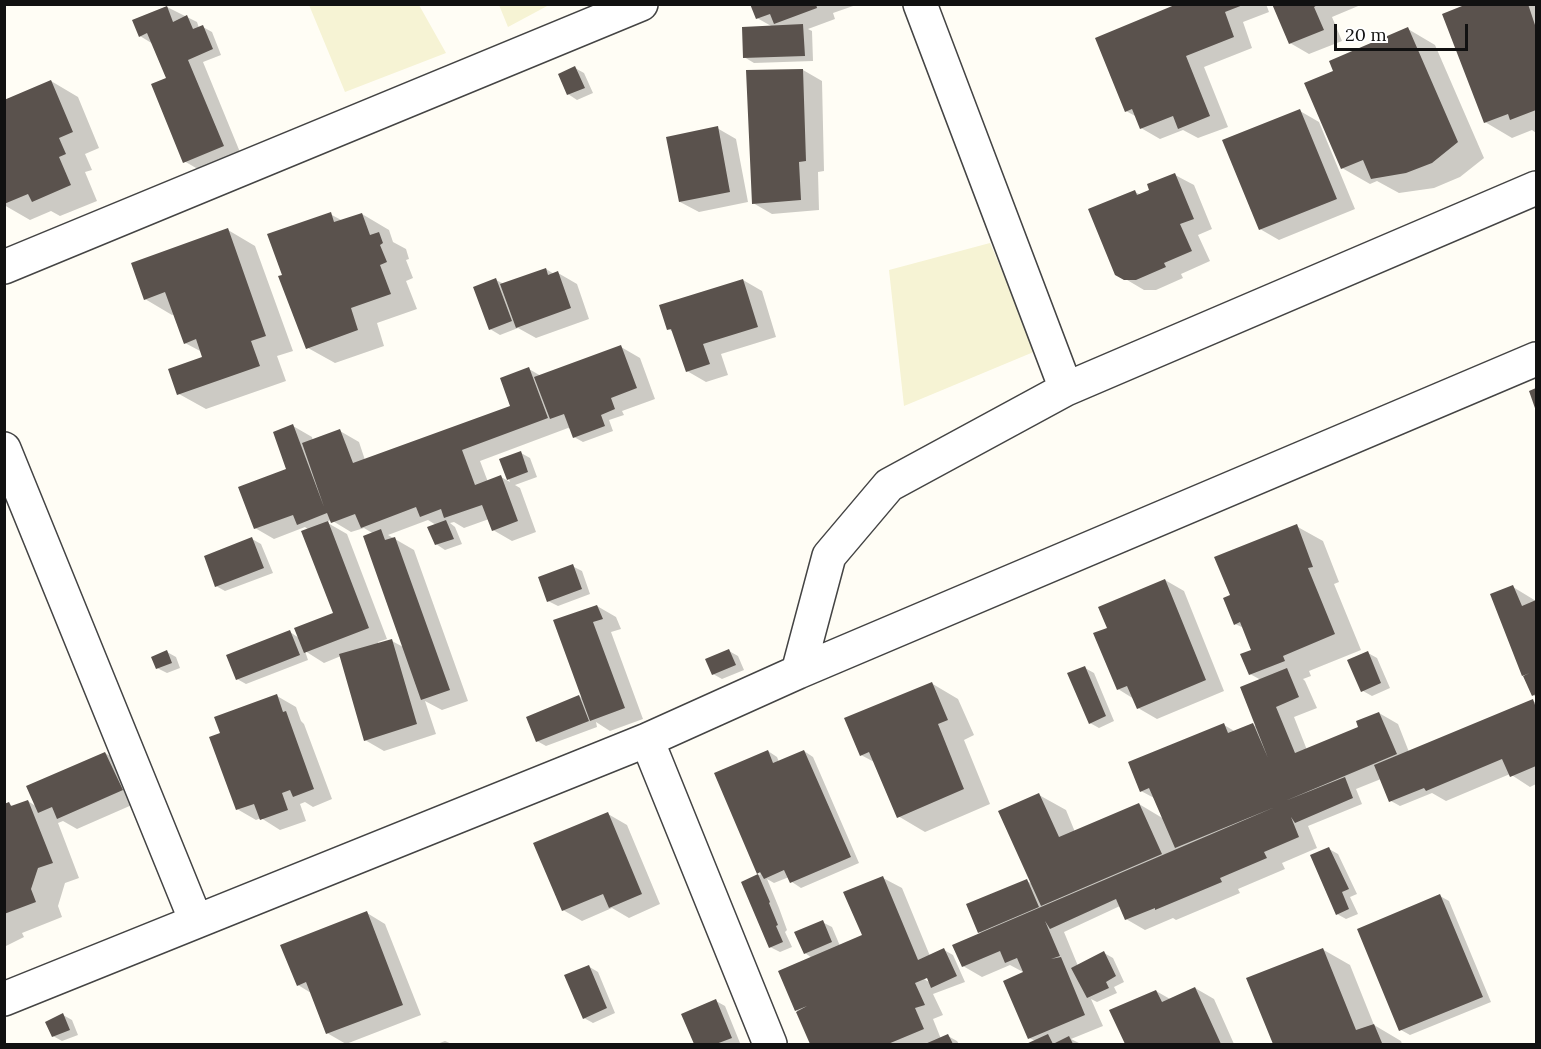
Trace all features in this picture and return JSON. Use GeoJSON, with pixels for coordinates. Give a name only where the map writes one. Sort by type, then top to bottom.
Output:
{"type":"FeatureCollection","features":[{"type":"Feature","properties":{"kind":"street"},"geometry":{"type":"LineString","coordinates":[[4,267],[641,4]]}},
{"type":"Feature","properties":{"kind":"street"},"geometry":{"type":"LineString","coordinates":[[921,4],[1066,390]]}},
{"type":"Feature","properties":{"kind":"street"},"geometry":{"type":"LineString","coordinates":[[798,672],[829,556],[889,485],[1066,390],[1536,188]]}},
{"type":"Feature","properties":{"kind":"street"},"geometry":{"type":"LineString","coordinates":[[4,999],[647,740],[798,672],[1536,359]]}},
{"type":"Feature","properties":{"kind":"street"},"geometry":{"type":"LineString","coordinates":[[4,449],[195,921]]}},
{"type":"Feature","properties":{"kind":"street"},"geometry":{"type":"LineString","coordinates":[[647,740],[770,1044]]}},
{"type":"Feature","properties":{"kind":"shaded area"},"geometry":{"type":"Polygon","coordinates":[[[309,5],[419,5],[446,53],[345,92],[309,5]]]}},
{"type":"Feature","properties":{"kind":"shaded area"},"geometry":{"type":"Polygon","coordinates":[[[499,5],[549,5],[508,27],[499,5]]]}},
{"type":"Feature","properties":{"kind":"shaded area"},"geometry":{"type":"Polygon","coordinates":[[[990,243],[1036,351],[904,406],[889,270],[990,243]]]}},
{"type":"Feature","properties":{"kind":"building"},"geometry":{"type":"Polygon","coordinates":[[[750,4],[816,4],[817,8],[774,24],[770,14],[756,19],[750,4]]]}},
{"type":"Feature","properties":{"kind":"building"},"geometry":{"type":"Polygon","coordinates":[[[1177,4],[1243,5],[1225,12],[1234,37],[1186,56],[1210,116],[1178,129],[1173,116],[1140,129],[1132,109],[1125,112],[1095,38],[1177,4]]]}},
{"type":"Feature","properties":{"kind":"building"},"geometry":{"type":"Polygon","coordinates":[[[1272,4],[1319,4],[1314,7],[1324,30],[1289,44],[1272,4]]]}},
{"type":"Feature","properties":{"kind":"building"},"geometry":{"type":"Polygon","coordinates":[[[1467,4],[1528,4],[1536,28],[1536,110],[1510,120],[1508,114],[1484,123],[1442,14],[1467,4]]]}},
{"type":"Feature","properties":{"kind":"building"},"geometry":{"type":"Polygon","coordinates":[[[167,6],[173,22],[187,15],[193,29],[203,25],[213,49],[188,60],[224,146],[183,163],[151,84],[166,78],[147,33],[139,37],[132,20],[167,6]]]}},
{"type":"Feature","properties":{"kind":"building"},"geometry":{"type":"Polygon","coordinates":[[[803,24],[805,56],[743,58],[742,27],[803,24]]]}},
{"type":"Feature","properties":{"kind":"building"},"geometry":{"type":"Polygon","coordinates":[[[1408,27],[1458,142],[1432,163],[1406,173],[1371,179],[1363,160],[1341,169],[1304,83],[1333,71],[1329,61],[1408,27]]]}},
{"type":"Feature","properties":{"kind":"building"},"geometry":{"type":"Polygon","coordinates":[[[575,66],[585,88],[567,95],[558,74],[575,66]]]}},
{"type":"Feature","properties":{"kind":"building"},"geometry":{"type":"Polygon","coordinates":[[[803,69],[806,161],[799,162],[801,200],[752,204],[746,70],[803,69]]]}},
{"type":"Feature","properties":{"kind":"building"},"geometry":{"type":"Polygon","coordinates":[[[51,80],[73,132],[59,138],[66,154],[59,157],[71,185],[32,202],[28,194],[4,204],[4,100],[51,80]]]}},
{"type":"Feature","properties":{"kind":"building"},"geometry":{"type":"Polygon","coordinates":[[[1300,109],[1337,199],[1259,230],[1222,140],[1300,109]]]}},
{"type":"Feature","properties":{"kind":"building"},"geometry":{"type":"Polygon","coordinates":[[[718,126],[730,192],[679,202],[666,137],[718,126]]]}},
{"type":"Feature","properties":{"kind":"building"},"geometry":{"type":"Polygon","coordinates":[[[1175,173],[1194,219],[1180,224],[1192,251],[1164,263],[1166,267],[1136,280],[1124,280],[1115,275],[1088,209],[1135,190],[1137,195],[1149,190],[1147,184],[1175,173]]]}},
{"type":"Feature","properties":{"kind":"building"},"geometry":{"type":"Polygon","coordinates":[[[331,212],[334,222],[362,213],[370,235],[379,232],[383,243],[380,245],[387,262],[380,265],[391,294],[351,308],[358,330],[306,349],[278,276],[282,275],[267,234],[331,212]]]}},
{"type":"Feature","properties":{"kind":"building"},"geometry":{"type":"Polygon","coordinates":[[[228,228],[266,336],[251,341],[260,366],[177,395],[168,369],[202,357],[196,339],[184,344],[165,292],[144,300],[131,263],[228,228]]]}},
{"type":"Feature","properties":{"kind":"building"},"geometry":{"type":"Polygon","coordinates":[[[546,268],[548,275],[558,271],[571,308],[516,328],[500,284],[546,268]]]}},
{"type":"Feature","properties":{"kind":"building"},"geometry":{"type":"Polygon","coordinates":[[[496,278],[512,321],[489,330],[473,287],[496,278]]]}},
{"type":"Feature","properties":{"kind":"building"},"geometry":{"type":"Polygon","coordinates":[[[743,279],[758,327],[703,344],[710,364],[686,372],[671,329],[667,330],[659,305],[743,279]]]}},
{"type":"Feature","properties":{"kind":"building"},"geometry":{"type":"Polygon","coordinates":[[[621,345],[637,388],[611,398],[615,409],[601,415],[605,426],[573,438],[564,414],[550,419],[534,377],[621,345]]]}},
{"type":"Feature","properties":{"kind":"building"},"geometry":{"type":"Polygon","coordinates":[[[529,367],[548,418],[462,450],[475,485],[501,475],[518,521],[492,531],[482,505],[444,518],[441,509],[420,517],[416,507],[361,528],[355,514],[331,523],[327,513],[297,525],[293,515],[254,529],[238,487],[286,469],[273,432],[293,424],[324,507],[302,443],[340,429],[353,463],[510,406],[500,378],[529,367]]]}},
{"type":"Feature","properties":{"kind":"building"},"geometry":{"type":"Polygon","coordinates":[[[1536,388],[1536,411],[1529,391],[1536,388]]]}},
{"type":"Feature","properties":{"kind":"building"},"geometry":{"type":"Polygon","coordinates":[[[521,451],[528,472],[507,480],[499,459],[521,451]]]}},
{"type":"Feature","properties":{"kind":"building"},"geometry":{"type":"Polygon","coordinates":[[[446,520],[454,539],[435,545],[427,527],[446,520]]]}},
{"type":"Feature","properties":{"kind":"building"},"geometry":{"type":"Polygon","coordinates":[[[328,521],[369,628],[304,653],[294,628],[333,613],[301,531],[328,521]]]}},
{"type":"Feature","properties":{"kind":"building"},"geometry":{"type":"Polygon","coordinates":[[[1297,524],[1313,567],[1308,568],[1335,634],[1283,656],[1285,661],[1249,675],[1240,654],[1251,650],[1240,622],[1234,625],[1223,598],[1230,595],[1214,557],[1297,524]]]}},
{"type":"Feature","properties":{"kind":"building"},"geometry":{"type":"Polygon","coordinates":[[[381,529],[385,540],[395,537],[450,690],[421,700],[363,536],[381,529]]]}},
{"type":"Feature","properties":{"kind":"building"},"geometry":{"type":"Polygon","coordinates":[[[252,537],[264,568],[215,587],[204,556],[252,537]]]}},
{"type":"Feature","properties":{"kind":"building"},"geometry":{"type":"Polygon","coordinates":[[[573,564],[582,589],[547,602],[538,577],[573,564]]]}},
{"type":"Feature","properties":{"kind":"building"},"geometry":{"type":"Polygon","coordinates":[[[1165,579],[1206,680],[1137,709],[1127,686],[1117,690],[1093,633],[1107,628],[1098,607],[1165,579]]]}},
{"type":"Feature","properties":{"kind":"building"},"geometry":{"type":"Polygon","coordinates":[[[1513,585],[1522,606],[1536,600],[1536,694],[1532,696],[1523,676],[1530,673],[1522,676],[1490,594],[1513,585]]]}},
{"type":"Feature","properties":{"kind":"building"},"geometry":{"type":"Polygon","coordinates":[[[597,605],[603,619],[593,622],[625,708],[590,721],[553,620],[597,605]]]}},
{"type":"Feature","properties":{"kind":"building"},"geometry":{"type":"Polygon","coordinates":[[[290,630],[300,655],[236,680],[226,655],[290,630]]]}},
{"type":"Feature","properties":{"kind":"building"},"geometry":{"type":"Polygon","coordinates":[[[392,639],[417,724],[364,741],[339,654],[392,639]]]}},
{"type":"Feature","properties":{"kind":"building"},"geometry":{"type":"Polygon","coordinates":[[[729,649],[736,665],[712,675],[705,659],[729,649]]]}},
{"type":"Feature","properties":{"kind":"building"},"geometry":{"type":"Polygon","coordinates":[[[167,650],[172,663],[156,669],[151,657],[167,650]]]}},
{"type":"Feature","properties":{"kind":"building"},"geometry":{"type":"Polygon","coordinates":[[[1368,651],[1381,683],[1361,692],[1347,660],[1368,651]]]}},
{"type":"Feature","properties":{"kind":"building"},"geometry":{"type":"Polygon","coordinates":[[[1085,666],[1106,716],[1089,724],[1067,673],[1085,666]]]}},
{"type":"Feature","properties":{"kind":"building"},"geometry":{"type":"Polygon","coordinates":[[[1287,668],[1299,697],[1276,707],[1295,753],[1358,727],[1356,721],[1379,712],[1397,754],[1285,801],[1345,777],[1353,798],[1295,823],[1291,817],[1299,837],[1264,852],[1267,858],[1220,878],[1222,882],[1125,920],[1116,899],[1050,929],[1045,921],[1060,956],[1051,959],[1061,957],[1085,1015],[1028,1039],[1003,981],[1023,972],[1017,958],[1005,963],[1000,951],[962,967],[952,945],[1275,807],[1175,848],[1149,788],[1140,792],[1128,762],[1224,723],[1228,733],[1253,723],[1268,758],[1240,687],[1287,668]]]}},
{"type":"Feature","properties":{"kind":"building"},"geometry":{"type":"Polygon","coordinates":[[[932,682],[948,720],[938,724],[964,789],[897,818],[869,752],[860,756],[844,718],[932,682]]]}},
{"type":"Feature","properties":{"kind":"building"},"geometry":{"type":"Polygon","coordinates":[[[277,694],[283,712],[286,711],[314,789],[293,797],[290,790],[282,793],[288,810],[260,820],[254,804],[236,810],[209,737],[220,733],[214,717],[277,694]]]}},
{"type":"Feature","properties":{"kind":"building"},"geometry":{"type":"Polygon","coordinates":[[[579,695],[589,721],[536,742],[526,717],[579,695]]]}},
{"type":"Feature","properties":{"kind":"building"},"geometry":{"type":"Polygon","coordinates":[[[1533,699],[1536,708],[1536,766],[1510,777],[1502,759],[1426,791],[1424,788],[1389,802],[1374,765],[1533,699]]]}},
{"type":"Feature","properties":{"kind":"building"},"geometry":{"type":"Polygon","coordinates":[[[768,750],[773,763],[804,750],[851,857],[790,883],[784,870],[764,879],[760,872],[757,874],[714,773],[768,750]]]}},
{"type":"Feature","properties":{"kind":"building"},"geometry":{"type":"Polygon","coordinates":[[[105,752],[123,790],[57,819],[52,807],[38,813],[26,786],[105,752]]]}},
{"type":"Feature","properties":{"kind":"building"},"geometry":{"type":"Polygon","coordinates":[[[1039,793],[1059,837],[1139,803],[1162,854],[1041,906],[998,811],[1039,793]]]}},
{"type":"Feature","properties":{"kind":"building"},"geometry":{"type":"Polygon","coordinates":[[[28,800],[53,863],[38,868],[31,889],[36,902],[4,914],[4,804],[9,802],[11,806],[28,800]]]}},
{"type":"Feature","properties":{"kind":"building"},"geometry":{"type":"Polygon","coordinates":[[[608,812],[642,894],[609,908],[603,894],[562,911],[533,843],[608,812]]]}},
{"type":"Feature","properties":{"kind":"building"},"geometry":{"type":"Polygon","coordinates":[[[1329,847],[1349,889],[1342,892],[1349,909],[1336,915],[1310,855],[1329,847]]]}},
{"type":"Feature","properties":{"kind":"building"},"geometry":{"type":"Polygon","coordinates":[[[758,874],[783,942],[769,948],[741,882],[758,874]]]}},
{"type":"Feature","properties":{"kind":"building"},"geometry":{"type":"Polygon","coordinates":[[[883,876],[918,960],[944,948],[957,976],[931,988],[927,978],[915,983],[925,1005],[915,1008],[924,1029],[888,1044],[810,1044],[796,1012],[807,1006],[795,1011],[778,971],[862,935],[843,892],[883,876]]]}},
{"type":"Feature","properties":{"kind":"building"},"geometry":{"type":"Polygon","coordinates":[[[1027,879],[1039,907],[978,933],[966,904],[1027,879]]]}},
{"type":"Feature","properties":{"kind":"building"},"geometry":{"type":"Polygon","coordinates":[[[1440,894],[1483,997],[1399,1031],[1357,929],[1440,894]]]}},
{"type":"Feature","properties":{"kind":"building"},"geometry":{"type":"Polygon","coordinates":[[[367,911],[403,1005],[326,1034],[306,982],[297,986],[280,945],[367,911]]]}},
{"type":"Feature","properties":{"kind":"building"},"geometry":{"type":"Polygon","coordinates":[[[823,920],[832,942],[804,954],[794,932],[823,920]]]}},
{"type":"Feature","properties":{"kind":"building"},"geometry":{"type":"Polygon","coordinates":[[[1323,948],[1356,1030],[1374,1024],[1382,1043],[1273,1044],[1246,978],[1323,948]]]}},
{"type":"Feature","properties":{"kind":"building"},"geometry":{"type":"Polygon","coordinates":[[[1104,951],[1116,976],[1106,982],[1109,988],[1087,998],[1071,968],[1104,951]]]}},
{"type":"Feature","properties":{"kind":"building"},"geometry":{"type":"Polygon","coordinates":[[[589,965],[607,1008],[583,1019],[564,975],[589,965]]]}},
{"type":"Feature","properties":{"kind":"building"},"geometry":{"type":"Polygon","coordinates":[[[1195,987],[1221,1044],[1125,1044],[1109,1010],[1156,990],[1162,1002],[1195,987]]]}},
{"type":"Feature","properties":{"kind":"building"},"geometry":{"type":"Polygon","coordinates":[[[716,999],[732,1038],[716,1044],[694,1044],[681,1014],[716,999]]]}},
{"type":"Feature","properties":{"kind":"building"},"geometry":{"type":"Polygon","coordinates":[[[63,1013],[70,1030],[52,1037],[45,1022],[63,1013]]]}},
{"type":"Feature","properties":{"kind":"building"},"geometry":{"type":"Polygon","coordinates":[[[948,1034],[953,1044],[925,1044],[948,1034]]]}},
{"type":"Feature","properties":{"kind":"building"},"geometry":{"type":"Polygon","coordinates":[[[1048,1034],[1053,1044],[1026,1044],[1048,1034]]]}},
{"type":"Feature","properties":{"kind":"building"},"geometry":{"type":"Polygon","coordinates":[[[1069,1036],[1073,1044],[1053,1044],[1069,1036]]]}}]}
